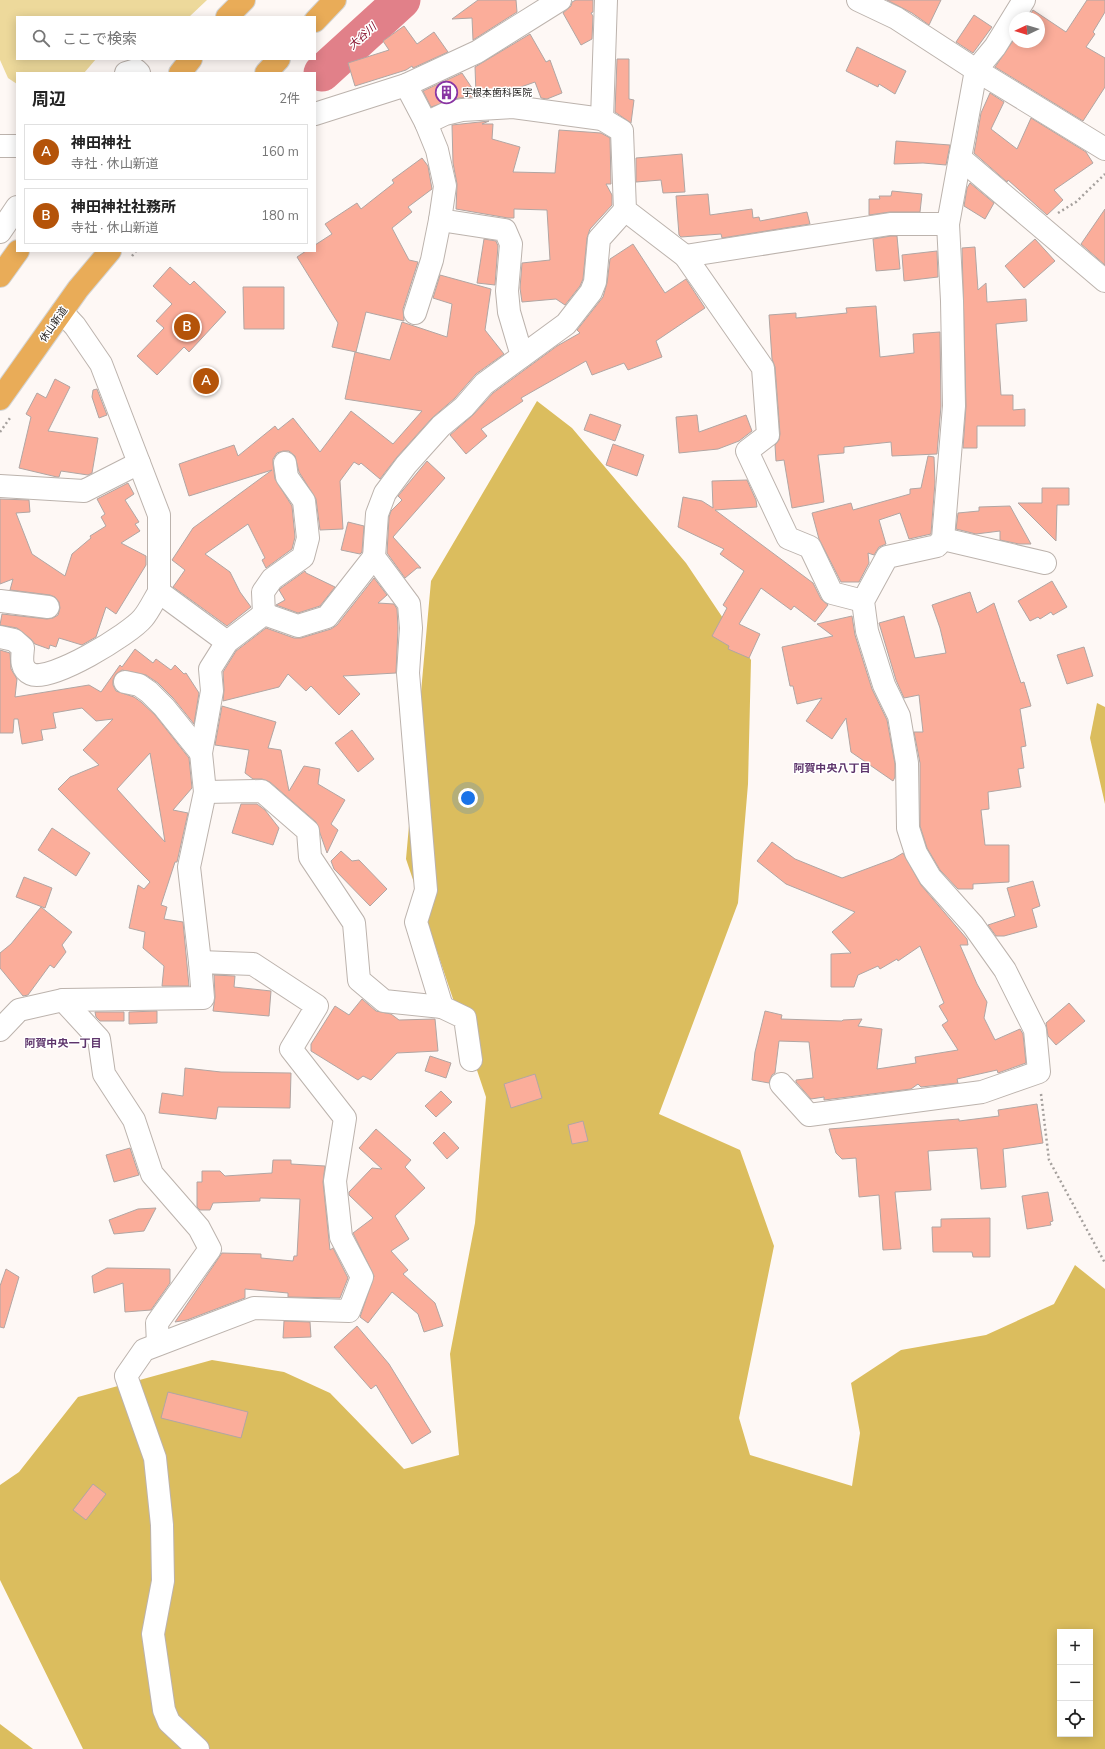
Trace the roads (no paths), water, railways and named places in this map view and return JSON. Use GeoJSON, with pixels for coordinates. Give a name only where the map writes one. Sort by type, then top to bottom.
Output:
{"type":"FeatureCollection","features":[{"type":"Feature","properties":{"kind":"highway"},"geometry":{"type":"LineString","coordinates":[[228,16],[244,0]]}},
{"type":"Feature","properties":{"kind":"highway"},"geometry":{"type":"LineString","coordinates":[[316,21],[336,0]]}},
{"type":"Feature","properties":{"kind":"highway"},"geometry":{"type":"LineString","coordinates":[[181,72],[190,60]]}},
{"type":"Feature","properties":{"kind":"highway"},"geometry":{"type":"LineString","coordinates":[[267,72],[278,60]]}},
{"type":"Feature","properties":{"kind":"highway"},"geometry":{"type":"LineString","coordinates":[[0,276],[17,252]]}},
{"type":"Feature","properties":{"kind":"highway","name":"休山新道"},"geometry":{"type":"LineString","coordinates":[[0,399],[78,289],[109,252]]}},
{"type":"Feature","properties":{"kind":"street"},"geometry":{"type":"LineString","coordinates":[[316,114],[406,85],[477,52],[560,0]]}},
{"type":"Feature","properties":{"kind":"street"},"geometry":{"type":"LineString","coordinates":[[602,119],[606,0]]}},
{"type":"Feature","properties":{"kind":"street"},"geometry":{"type":"LineString","coordinates":[[858,0],[896,18],[976,70],[1105,149]]}},
{"type":"Feature","properties":{"kind":"street"},"geometry":{"type":"LineString","coordinates":[[781,1084],[809,1116],[982,1092],[1039,1072],[1035,1030],[1005,970],[973,925],[930,877],[916,853],[908,828],[907,763],[899,716],[884,685],[867,631],[863,601],[887,558],[938,546],[943,540],[954,406],[952,301],[948,224],[976,70],[995,47],[1024,0]]}},
{"type":"Feature","properties":{"kind":"street"},"geometry":{"type":"LineString","coordinates":[[406,85],[426,123],[437,150],[445,186],[432,260],[416,313]]}},
{"type":"Feature","properties":{"kind":"street"},"geometry":{"type":"LineString","coordinates":[[264,614],[298,626],[327,617],[374,557],[377,514],[385,493],[389,487],[406,465],[441,426],[464,407],[484,384],[566,324],[591,292],[595,282],[599,239],[625,210],[622,131],[602,119],[513,107],[462,110],[444,114],[426,123]]}},
{"type":"Feature","properties":{"kind":"street"},"geometry":{"type":"LineString","coordinates":[[0,146],[16,146]]}},
{"type":"Feature","properties":{"kind":"street"},"geometry":{"type":"LineString","coordinates":[[960,158],[1105,281]]}},
{"type":"Feature","properties":{"kind":"street"},"geometry":{"type":"LineString","coordinates":[[0,232],[16,208]]}},
{"type":"Feature","properties":{"kind":"street"},"geometry":{"type":"LineString","coordinates":[[625,210],[685,256],[763,368],[768,435],[747,451],[788,538],[810,546],[832,593],[863,601]]}},
{"type":"Feature","properties":{"kind":"street"},"geometry":{"type":"LineString","coordinates":[[440,220],[505,230],[511,244],[507,291],[509,312],[522,356]]}},
{"type":"Feature","properties":{"kind":"street"},"geometry":{"type":"LineString","coordinates":[[685,256],[890,224],[948,224]]}},
{"type":"Feature","properties":{"kind":"street"},"geometry":{"type":"LineString","coordinates":[[0,637],[14,640],[23,648],[21,661],[24,668],[32,675],[44,676],[84,658],[124,633],[143,618],[159,592],[159,515],[101,364],[75,326],[62,312]]}},
{"type":"Feature","properties":{"kind":"street"},"geometry":{"type":"LineString","coordinates":[[264,614],[263,592],[272,579],[304,558],[308,538],[304,501],[287,477],[285,463]]}},
{"type":"Feature","properties":{"kind":"street"},"geometry":{"type":"LineString","coordinates":[[0,486],[84,492],[139,464]]}},
{"type":"Feature","properties":{"kind":"street"},"geometry":{"type":"LineString","coordinates":[[943,540],[1045,563]]}},
{"type":"Feature","properties":{"kind":"street"},"geometry":{"type":"LineString","coordinates":[[374,557],[409,604],[410,628],[408,673],[426,890],[416,922],[442,1007]]}},
{"type":"Feature","properties":{"kind":"street"},"geometry":{"type":"LineString","coordinates":[[159,592],[227,642]]}},
{"type":"Feature","properties":{"kind":"street"},"geometry":{"type":"LineString","coordinates":[[0,601],[48,607]]}},
{"type":"Feature","properties":{"kind":"street"},"geometry":{"type":"LineString","coordinates":[[0,1030],[19,1010],[63,1000],[203,998],[189,867],[205,792],[201,754],[212,691],[210,669],[227,642],[264,614]]}},
{"type":"Feature","properties":{"kind":"street"},"geometry":{"type":"LineString","coordinates":[[125,682],[139,685],[149,692],[164,707],[201,754]]}},
{"type":"Feature","properties":{"kind":"street"},"geometry":{"type":"LineString","coordinates":[[205,792],[262,791],[308,830],[310,857],[354,922],[359,980],[384,1001],[442,1007],[465,1018],[471,1060]]}},
{"type":"Feature","properties":{"kind":"street"},"geometry":{"type":"LineString","coordinates":[[198,1749],[169,1722],[164,1710],[153,1634],[163,1582],[162,1526],[156,1465],[155,1458],[126,1376],[144,1350],[254,1308],[349,1311],[362,1278],[341,1237],[340,1229],[335,1181],[345,1118],[292,1049],[317,1006],[253,964],[200,962]]}},
{"type":"Feature","properties":{"kind":"street"},"geometry":{"type":"LineString","coordinates":[[63,1000],[99,1039],[104,1074],[134,1120],[152,1174],[199,1228],[210,1249],[157,1324],[158,1344]]}},
{"type":"Feature","properties":{"kind":"waterway","name":"大谷川"},"geometry":{"type":"LineString","coordinates":[[322,73],[402,0]]}},
{"type":"Feature","properties":{"kind":"place","name":"宇根本歯科医院"},"geometry":{"type":"Point","coordinates":[446,92]}},
{"type":"Feature","properties":{"kind":"place","name":"神田神社社務所"},"geometry":{"type":"Point","coordinates":[187,327]}},
{"type":"Feature","properties":{"kind":"place","name":"神田神社"},"geometry":{"type":"Point","coordinates":[206,381]}},
{"type":"Feature","properties":{"kind":"district","name":"阿賀中央八丁目"},"geometry":{"type":"Point","coordinates":[832,768]}},
{"type":"Feature","properties":{"kind":"district","name":"阿賀中央一丁目"},"geometry":{"type":"Point","coordinates":[63,1043]}}]}
